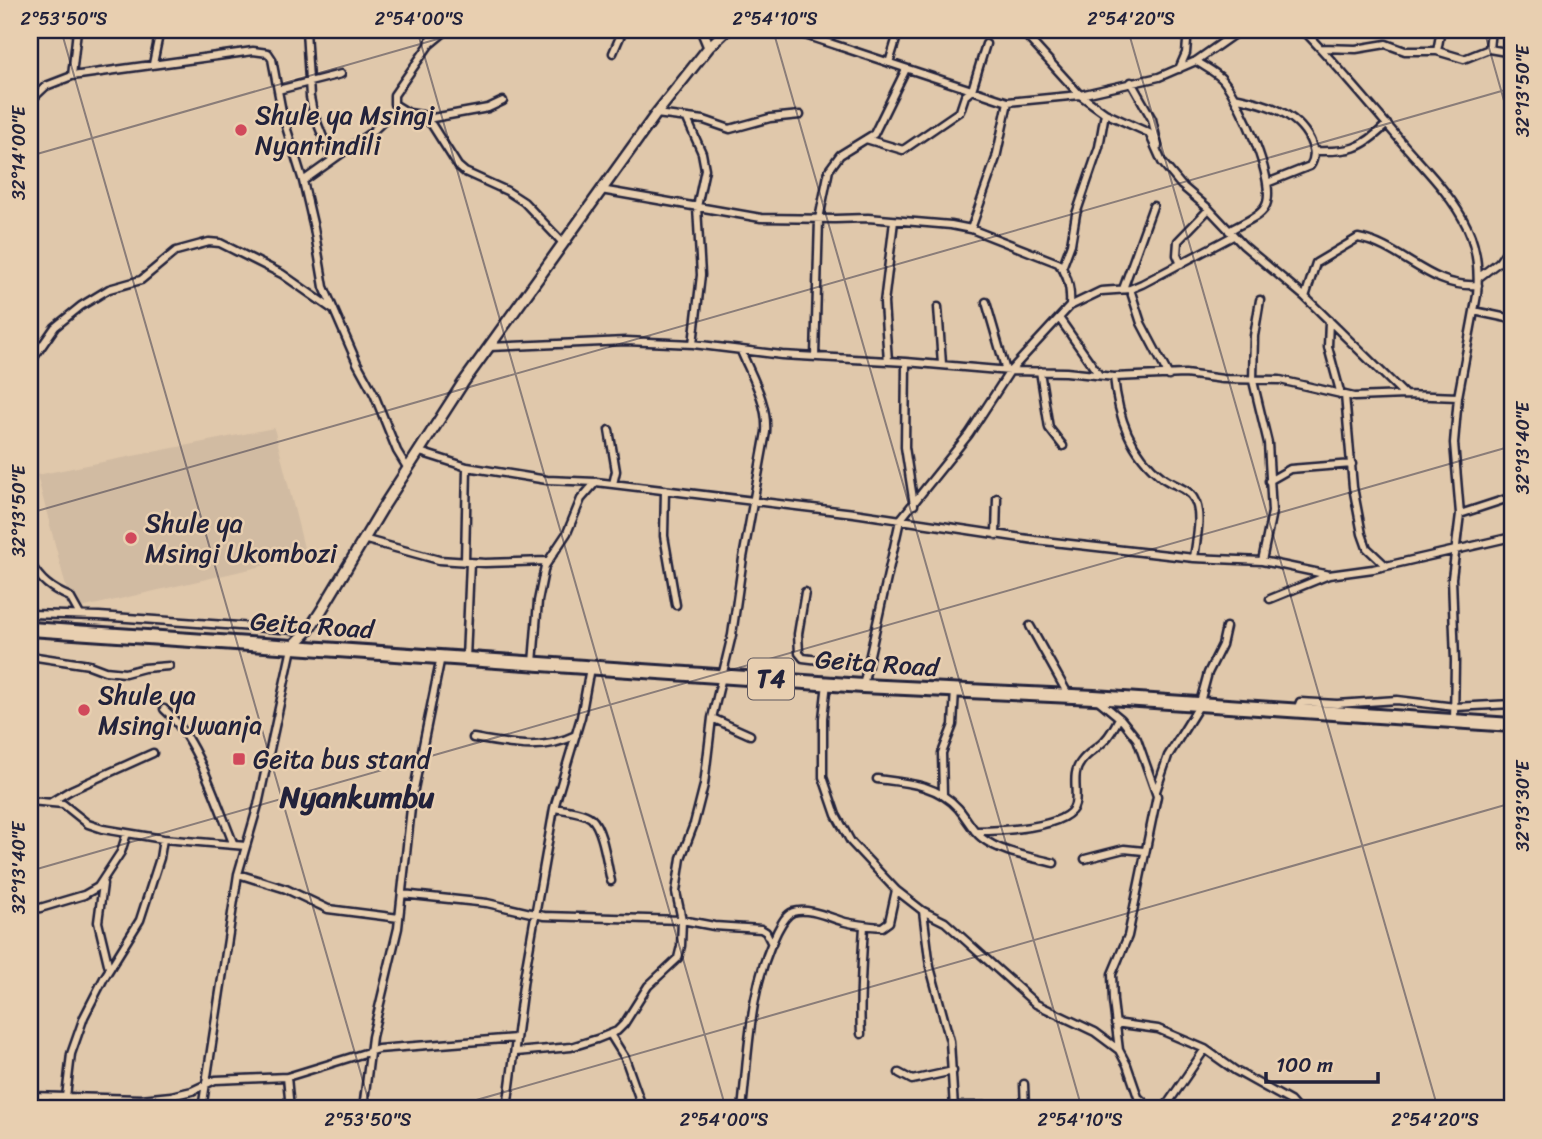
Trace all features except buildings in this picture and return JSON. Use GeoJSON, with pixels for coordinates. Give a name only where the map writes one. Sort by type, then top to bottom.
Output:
{"type":"FeatureCollection","features":[{"type":"Feature","properties":{"kind":"highway","name":"Geita Road"},"geometry":{"type":"LineString","coordinates":[[30,629],[863,686],[1094,697],[1512,725]]}},
{"type":"Feature","properties":{"kind":"main road"},"geometry":{"type":"LineString","coordinates":[[702,30],[709,47]]}},
{"type":"Feature","properties":{"kind":"main road"},"geometry":{"type":"LineString","coordinates":[[292,647],[308,631],[408,468],[562,242],[656,114],[709,47],[726,30]]}},
{"type":"Feature","properties":{"kind":"street"},"geometry":{"type":"LineString","coordinates":[[72,76],[77,30]]}},
{"type":"Feature","properties":{"kind":"street"},"geometry":{"type":"LineString","coordinates":[[153,64],[160,30]]}},
{"type":"Feature","properties":{"kind":"street"},"geometry":{"type":"LineString","coordinates":[[306,30],[308,82],[313,112],[332,159]]}},
{"type":"Feature","properties":{"kind":"street"},"geometry":{"type":"LineString","coordinates":[[429,45],[432,30]]}},
{"type":"Feature","properties":{"kind":"street"},"geometry":{"type":"LineString","coordinates":[[409,113],[394,104],[394,95],[429,45],[447,30]]}},
{"type":"Feature","properties":{"kind":"street"},"geometry":{"type":"LineString","coordinates":[[613,53],[624,30]]}},
{"type":"Feature","properties":{"kind":"street"},"geometry":{"type":"LineString","coordinates":[[790,30],[1008,102],[1080,95],[1158,77],[1196,61],[1240,30]]}},
{"type":"Feature","properties":{"kind":"street"},"geometry":{"type":"LineString","coordinates":[[889,63],[899,30]]}},
{"type":"Feature","properties":{"kind":"street"},"geometry":{"type":"LineString","coordinates":[[1021,30],[1080,95],[1105,113],[1149,133],[1172,174],[1231,233],[1329,320],[1405,395]]}},
{"type":"Feature","properties":{"kind":"street"},"geometry":{"type":"LineString","coordinates":[[1179,69],[1186,53],[1188,30]]}},
{"type":"Feature","properties":{"kind":"street"},"geometry":{"type":"LineString","coordinates":[[1303,30],[1439,187],[1463,219],[1475,254],[1478,281],[1458,397],[1454,457],[1460,514],[1451,601],[1455,661],[1454,722]]}},
{"type":"Feature","properties":{"kind":"street"},"geometry":{"type":"LineString","coordinates":[[1437,51],[1441,30]]}},
{"type":"Feature","properties":{"kind":"street"},"geometry":{"type":"LineString","coordinates":[[1489,49],[1491,30]]}},
{"type":"Feature","properties":{"kind":"street"},"geometry":{"type":"LineString","coordinates":[[866,139],[899,150],[906,149],[954,117],[962,108],[965,96],[972,90],[986,44]]}},
{"type":"Feature","properties":{"kind":"street"},"geometry":{"type":"LineString","coordinates":[[1321,48],[1356,49],[1386,44],[1405,51],[1437,51],[1466,59],[1489,49],[1512,53]]}},
{"type":"Feature","properties":{"kind":"street"},"geometry":{"type":"LineString","coordinates":[[30,101],[46,86],[72,76],[265,52],[272,60],[287,135],[303,181],[324,287],[374,394],[397,451],[408,468]]}},
{"type":"Feature","properties":{"kind":"street"},"geometry":{"type":"LineString","coordinates":[[863,686],[900,520],[969,434],[1008,371],[1070,306],[1101,291],[1127,289],[1160,276],[1231,233],[1262,212],[1267,205],[1267,183],[1254,138],[1234,97],[1223,80],[1196,61]]}},
{"type":"Feature","properties":{"kind":"street"},"geometry":{"type":"LineString","coordinates":[[815,357],[819,219],[827,177],[839,155],[874,134],[880,127],[906,69]]}},
{"type":"Feature","properties":{"kind":"street"},"geometry":{"type":"LineString","coordinates":[[278,90],[341,74]]}},
{"type":"Feature","properties":{"kind":"street"},"geometry":{"type":"LineString","coordinates":[[1131,82],[1152,118],[1158,152]]}},
{"type":"Feature","properties":{"kind":"street"},"geometry":{"type":"LineString","coordinates":[[1234,97],[1268,106],[1290,116],[1306,133],[1314,151],[1310,166],[1267,183]]}},
{"type":"Feature","properties":{"kind":"street"},"geometry":{"type":"LineString","coordinates":[[427,119],[488,108],[503,101]]}},
{"type":"Feature","properties":{"kind":"street"},"geometry":{"type":"LineString","coordinates":[[971,229],[996,158],[1008,102]]}},
{"type":"Feature","properties":{"kind":"street"},"geometry":{"type":"LineString","coordinates":[[303,181],[373,131],[389,116],[409,113],[422,115],[458,166],[524,202],[562,242]]}},
{"type":"Feature","properties":{"kind":"street"},"geometry":{"type":"LineString","coordinates":[[1062,268],[1071,244],[1076,214],[1099,147],[1105,113]]}},
{"type":"Feature","properties":{"kind":"street"},"geometry":{"type":"LineString","coordinates":[[656,114],[704,120],[730,129],[770,117],[800,115]]}},
{"type":"Feature","properties":{"kind":"street"},"geometry":{"type":"LineString","coordinates":[[687,119],[702,153],[705,169],[696,207],[701,275],[693,344]]}},
{"type":"Feature","properties":{"kind":"street"},"geometry":{"type":"LineString","coordinates":[[1314,151],[1335,152],[1358,148],[1387,124]]}},
{"type":"Feature","properties":{"kind":"street"},"geometry":{"type":"LineString","coordinates":[[600,189],[761,218],[868,218],[971,229],[1058,263],[1069,286],[1070,306]]}},
{"type":"Feature","properties":{"kind":"street"},"geometry":{"type":"LineString","coordinates":[[1153,206],[1127,289],[1141,323],[1169,376]]}},
{"type":"Feature","properties":{"kind":"street"},"geometry":{"type":"LineString","coordinates":[[1181,264],[1177,255],[1178,242],[1209,209]]}},
{"type":"Feature","properties":{"kind":"street"},"geometry":{"type":"LineString","coordinates":[[888,361],[884,303],[894,221]]}},
{"type":"Feature","properties":{"kind":"street"},"geometry":{"type":"LineString","coordinates":[[1305,298],[1316,262],[1358,237],[1378,244],[1444,282],[1456,285],[1478,281],[1499,262],[1512,243]]}},
{"type":"Feature","properties":{"kind":"street"},"geometry":{"type":"LineString","coordinates":[[30,363],[55,327],[81,306],[109,289],[141,281],[176,251],[209,242],[220,243],[282,274],[333,310]]}},
{"type":"Feature","properties":{"kind":"street"},"geometry":{"type":"LineString","coordinates":[[1260,300],[1253,346],[1253,381],[1268,443],[1272,512],[1262,561]]}},
{"type":"Feature","properties":{"kind":"street"},"geometry":{"type":"LineString","coordinates":[[986,302],[1008,371]]}},
{"type":"Feature","properties":{"kind":"street"},"geometry":{"type":"LineString","coordinates":[[938,307],[942,364]]}},
{"type":"Feature","properties":{"kind":"street"},"geometry":{"type":"LineString","coordinates":[[1474,311],[1512,319]]}},
{"type":"Feature","properties":{"kind":"street"},"geometry":{"type":"LineString","coordinates":[[1059,318],[1099,375]]}},
{"type":"Feature","properties":{"kind":"street"},"geometry":{"type":"LineString","coordinates":[[1329,320],[1328,347],[1343,395],[1356,508],[1364,541],[1370,551],[1386,566]]}},
{"type":"Feature","properties":{"kind":"street"},"geometry":{"type":"LineString","coordinates":[[489,346],[626,341],[693,344],[741,351],[1008,371],[1114,377],[1196,374],[1223,379],[1294,382],[1360,397],[1458,397]]}},
{"type":"Feature","properties":{"kind":"street"},"geometry":{"type":"LineString","coordinates":[[516,1052],[571,1046],[610,1034],[624,1024],[648,986],[678,958],[682,920],[677,905],[681,858],[694,824],[704,785],[712,718],[724,676],[767,419],[764,405],[741,351]]}},
{"type":"Feature","properties":{"kind":"street"},"geometry":{"type":"LineString","coordinates":[[906,362],[905,447],[914,505]]}},
{"type":"Feature","properties":{"kind":"street"},"geometry":{"type":"LineString","coordinates":[[1041,371],[1049,428],[1063,446]]}},
{"type":"Feature","properties":{"kind":"street"},"geometry":{"type":"LineString","coordinates":[[1114,377],[1118,411],[1132,445],[1157,473],[1196,500],[1198,529],[1194,558]]}},
{"type":"Feature","properties":{"kind":"street"},"geometry":{"type":"LineString","coordinates":[[609,430],[616,471],[613,484]]}},
{"type":"Feature","properties":{"kind":"street"},"geometry":{"type":"LineString","coordinates":[[419,452],[467,467],[547,480],[596,482],[665,490],[996,535],[1194,558],[1262,561],[1329,575]]}},
{"type":"Feature","properties":{"kind":"street"},"geometry":{"type":"LineString","coordinates":[[1269,481],[1290,469],[1352,464]]}},
{"type":"Feature","properties":{"kind":"street"},"geometry":{"type":"LineString","coordinates":[[467,467],[467,659]]}},
{"type":"Feature","properties":{"kind":"street"},"geometry":{"type":"LineString","coordinates":[[533,664],[541,580],[547,561],[567,533],[581,499],[596,482]]}},
{"type":"Feature","properties":{"kind":"street"},"geometry":{"type":"LineString","coordinates":[[665,490],[664,536],[676,606]]}},
{"type":"Feature","properties":{"kind":"street"},"geometry":{"type":"LineString","coordinates":[[1460,514],[1512,497]]}},
{"type":"Feature","properties":{"kind":"street"},"geometry":{"type":"LineString","coordinates":[[996,535],[997,498]]}},
{"type":"Feature","properties":{"kind":"street"},"geometry":{"type":"LineString","coordinates":[[1270,599],[1329,575],[1386,566],[1512,537]]}},
{"type":"Feature","properties":{"kind":"street"},"geometry":{"type":"LineString","coordinates":[[363,539],[439,559],[467,562],[547,561]]}},
{"type":"Feature","properties":{"kind":"street"},"geometry":{"type":"LineString","coordinates":[[30,563],[52,590],[71,597],[79,615]]}},
{"type":"Feature","properties":{"kind":"street"},"geometry":{"type":"LineString","coordinates":[[805,592],[798,634],[799,653],[803,658],[869,666]]}},
{"type":"Feature","properties":{"kind":"street"},"geometry":{"type":"LineString","coordinates":[[30,614],[308,631]]}},
{"type":"Feature","properties":{"kind":"street"},"geometry":{"type":"LineString","coordinates":[[1030,625],[1069,696]]}},
{"type":"Feature","properties":{"kind":"street"},"geometry":{"type":"LineString","coordinates":[[1156,791],[1172,749],[1199,706],[1208,673],[1222,645],[1226,627]]}},
{"type":"Feature","properties":{"kind":"street"},"geometry":{"type":"LineString","coordinates":[[202,1109],[238,874],[258,805],[292,647]]}},
{"type":"Feature","properties":{"kind":"street"},"geometry":{"type":"LineString","coordinates":[[30,656],[125,673],[169,666]]}},
{"type":"Feature","properties":{"kind":"street"},"geometry":{"type":"LineString","coordinates":[[363,1109],[370,1051],[399,918],[412,799],[441,657]]}},
{"type":"Feature","properties":{"kind":"street"},"geometry":{"type":"LineString","coordinates":[[507,1109],[524,978],[554,808],[576,735],[590,667]]}},
{"type":"Feature","properties":{"kind":"street"},"geometry":{"type":"LineString","coordinates":[[827,682],[822,765],[829,796],[851,842],[897,890],[923,911],[945,922],[1036,1004],[1050,1013],[1095,1032],[1119,1050]]}},
{"type":"Feature","properties":{"kind":"street"},"geometry":{"type":"LineString","coordinates":[[943,794],[942,753],[953,725],[955,690]]}},
{"type":"Feature","properties":{"kind":"street"},"geometry":{"type":"LineString","coordinates":[[1094,697],[1119,718],[1137,739],[1156,791],[1156,803],[1128,936],[1112,974],[1119,1050],[1138,1097],[1151,1109]]}},
{"type":"Feature","properties":{"kind":"street"},"geometry":{"type":"LineString","coordinates":[[1297,710],[1300,702],[1337,704],[1397,700],[1455,707],[1512,704]]}},
{"type":"Feature","properties":{"kind":"street"},"geometry":{"type":"LineString","coordinates":[[164,709],[176,720],[187,738],[234,845]]}},
{"type":"Feature","properties":{"kind":"street"},"geometry":{"type":"LineString","coordinates":[[712,718],[750,734]]}},
{"type":"Feature","properties":{"kind":"street"},"geometry":{"type":"LineString","coordinates":[[975,831],[1023,830],[1042,825],[1072,810],[1075,805],[1076,777],[1080,762],[1106,740],[1119,718]]}},
{"type":"Feature","properties":{"kind":"street"},"geometry":{"type":"LineString","coordinates":[[473,738],[529,747],[559,743],[576,735]]}},
{"type":"Feature","properties":{"kind":"street"},"geometry":{"type":"LineString","coordinates":[[50,802],[153,753]]}},
{"type":"Feature","properties":{"kind":"street"},"geometry":{"type":"LineString","coordinates":[[877,779],[927,786],[943,794],[956,806],[985,840],[1055,863]]}},
{"type":"Feature","properties":{"kind":"street"},"geometry":{"type":"LineString","coordinates":[[30,800],[63,804],[81,820],[94,827],[163,839],[246,846]]}},
{"type":"Feature","properties":{"kind":"street"},"geometry":{"type":"LineString","coordinates":[[554,808],[584,814],[593,820],[601,837],[611,881]]}},
{"type":"Feature","properties":{"kind":"street"},"geometry":{"type":"LineString","coordinates":[[109,968],[98,922],[103,883],[121,852],[127,833]]}},
{"type":"Feature","properties":{"kind":"street"},"geometry":{"type":"LineString","coordinates":[[67,1109],[71,1054],[84,1017],[109,968],[140,920],[160,858],[163,839]]}},
{"type":"Feature","properties":{"kind":"street"},"geometry":{"type":"LineString","coordinates":[[1085,859],[1124,849],[1144,851]]}},
{"type":"Feature","properties":{"kind":"street"},"geometry":{"type":"LineString","coordinates":[[238,874],[286,889],[328,909],[399,918]]}},
{"type":"Feature","properties":{"kind":"street"},"geometry":{"type":"LineString","coordinates":[[30,911],[88,893],[103,883]]}},
{"type":"Feature","properties":{"kind":"street"},"geometry":{"type":"LineString","coordinates":[[742,1109],[751,1018],[762,967],[782,924],[792,912],[812,913],[864,926],[882,927],[889,922],[897,890]]}},
{"type":"Feature","properties":{"kind":"street"},"geometry":{"type":"LineString","coordinates":[[402,894],[486,903],[536,915],[575,919],[682,920],[714,926],[763,929],[772,944]]}},
{"type":"Feature","properties":{"kind":"street"},"geometry":{"type":"LineString","coordinates":[[923,911],[930,967],[948,1031],[954,1107],[989,1106],[995,1109]]}},
{"type":"Feature","properties":{"kind":"street"},"geometry":{"type":"LineString","coordinates":[[861,1034],[859,996],[863,972],[864,926]]}},
{"type":"Feature","properties":{"kind":"street"},"geometry":{"type":"LineString","coordinates":[[1115,1023],[1158,1029],[1205,1049],[1236,1071],[1290,1101],[1297,1109]]}},
{"type":"Feature","properties":{"kind":"street"},"geometry":{"type":"LineString","coordinates":[[610,1034],[625,1058],[643,1109]]}},
{"type":"Feature","properties":{"kind":"street"},"geometry":{"type":"LineString","coordinates":[[30,1096],[141,1099],[165,1097],[185,1093],[223,1079],[287,1077],[334,1065],[370,1051],[392,1047],[516,1038]]}},
{"type":"Feature","properties":{"kind":"street"},"geometry":{"type":"LineString","coordinates":[[1164,1109],[1205,1049]]}},
{"type":"Feature","properties":{"kind":"street"},"geometry":{"type":"LineString","coordinates":[[899,1073],[912,1080],[953,1071]]}},
{"type":"Feature","properties":{"kind":"street"},"geometry":{"type":"LineString","coordinates":[[287,1077],[290,1109]]}},
{"type":"Feature","properties":{"kind":"street"},"geometry":{"type":"LineString","coordinates":[[1024,1084],[1025,1109]]}},
{"type":"Feature","properties":{"kind":"shaded area"},"geometry":{"type":"Polygon","coordinates":[[[274,428],[306,556],[72,610],[37,475],[274,428]]]}},
{"type":"Feature","properties":{"kind":"place","name":"Shule ya Msingi Nyantindili"},"geometry":{"type":"Point","coordinates":[241,130]}},
{"type":"Feature","properties":{"kind":"place","name":"Shule ya Msingi Ukombozi"},"geometry":{"type":"Point","coordinates":[131,538]}},
{"type":"Feature","properties":{"kind":"place","name":"Shule ya Msingi Uwanja"},"geometry":{"type":"Point","coordinates":[84,710]}},
{"type":"Feature","properties":{"kind":"place","name":"Geita bus stand"},"geometry":{"type":"Point","coordinates":[239,759]}},
{"type":"Feature","properties":{"kind":"district","name":"Nyankumbu"},"geometry":{"type":"Point","coordinates":[357,797]}}]}
